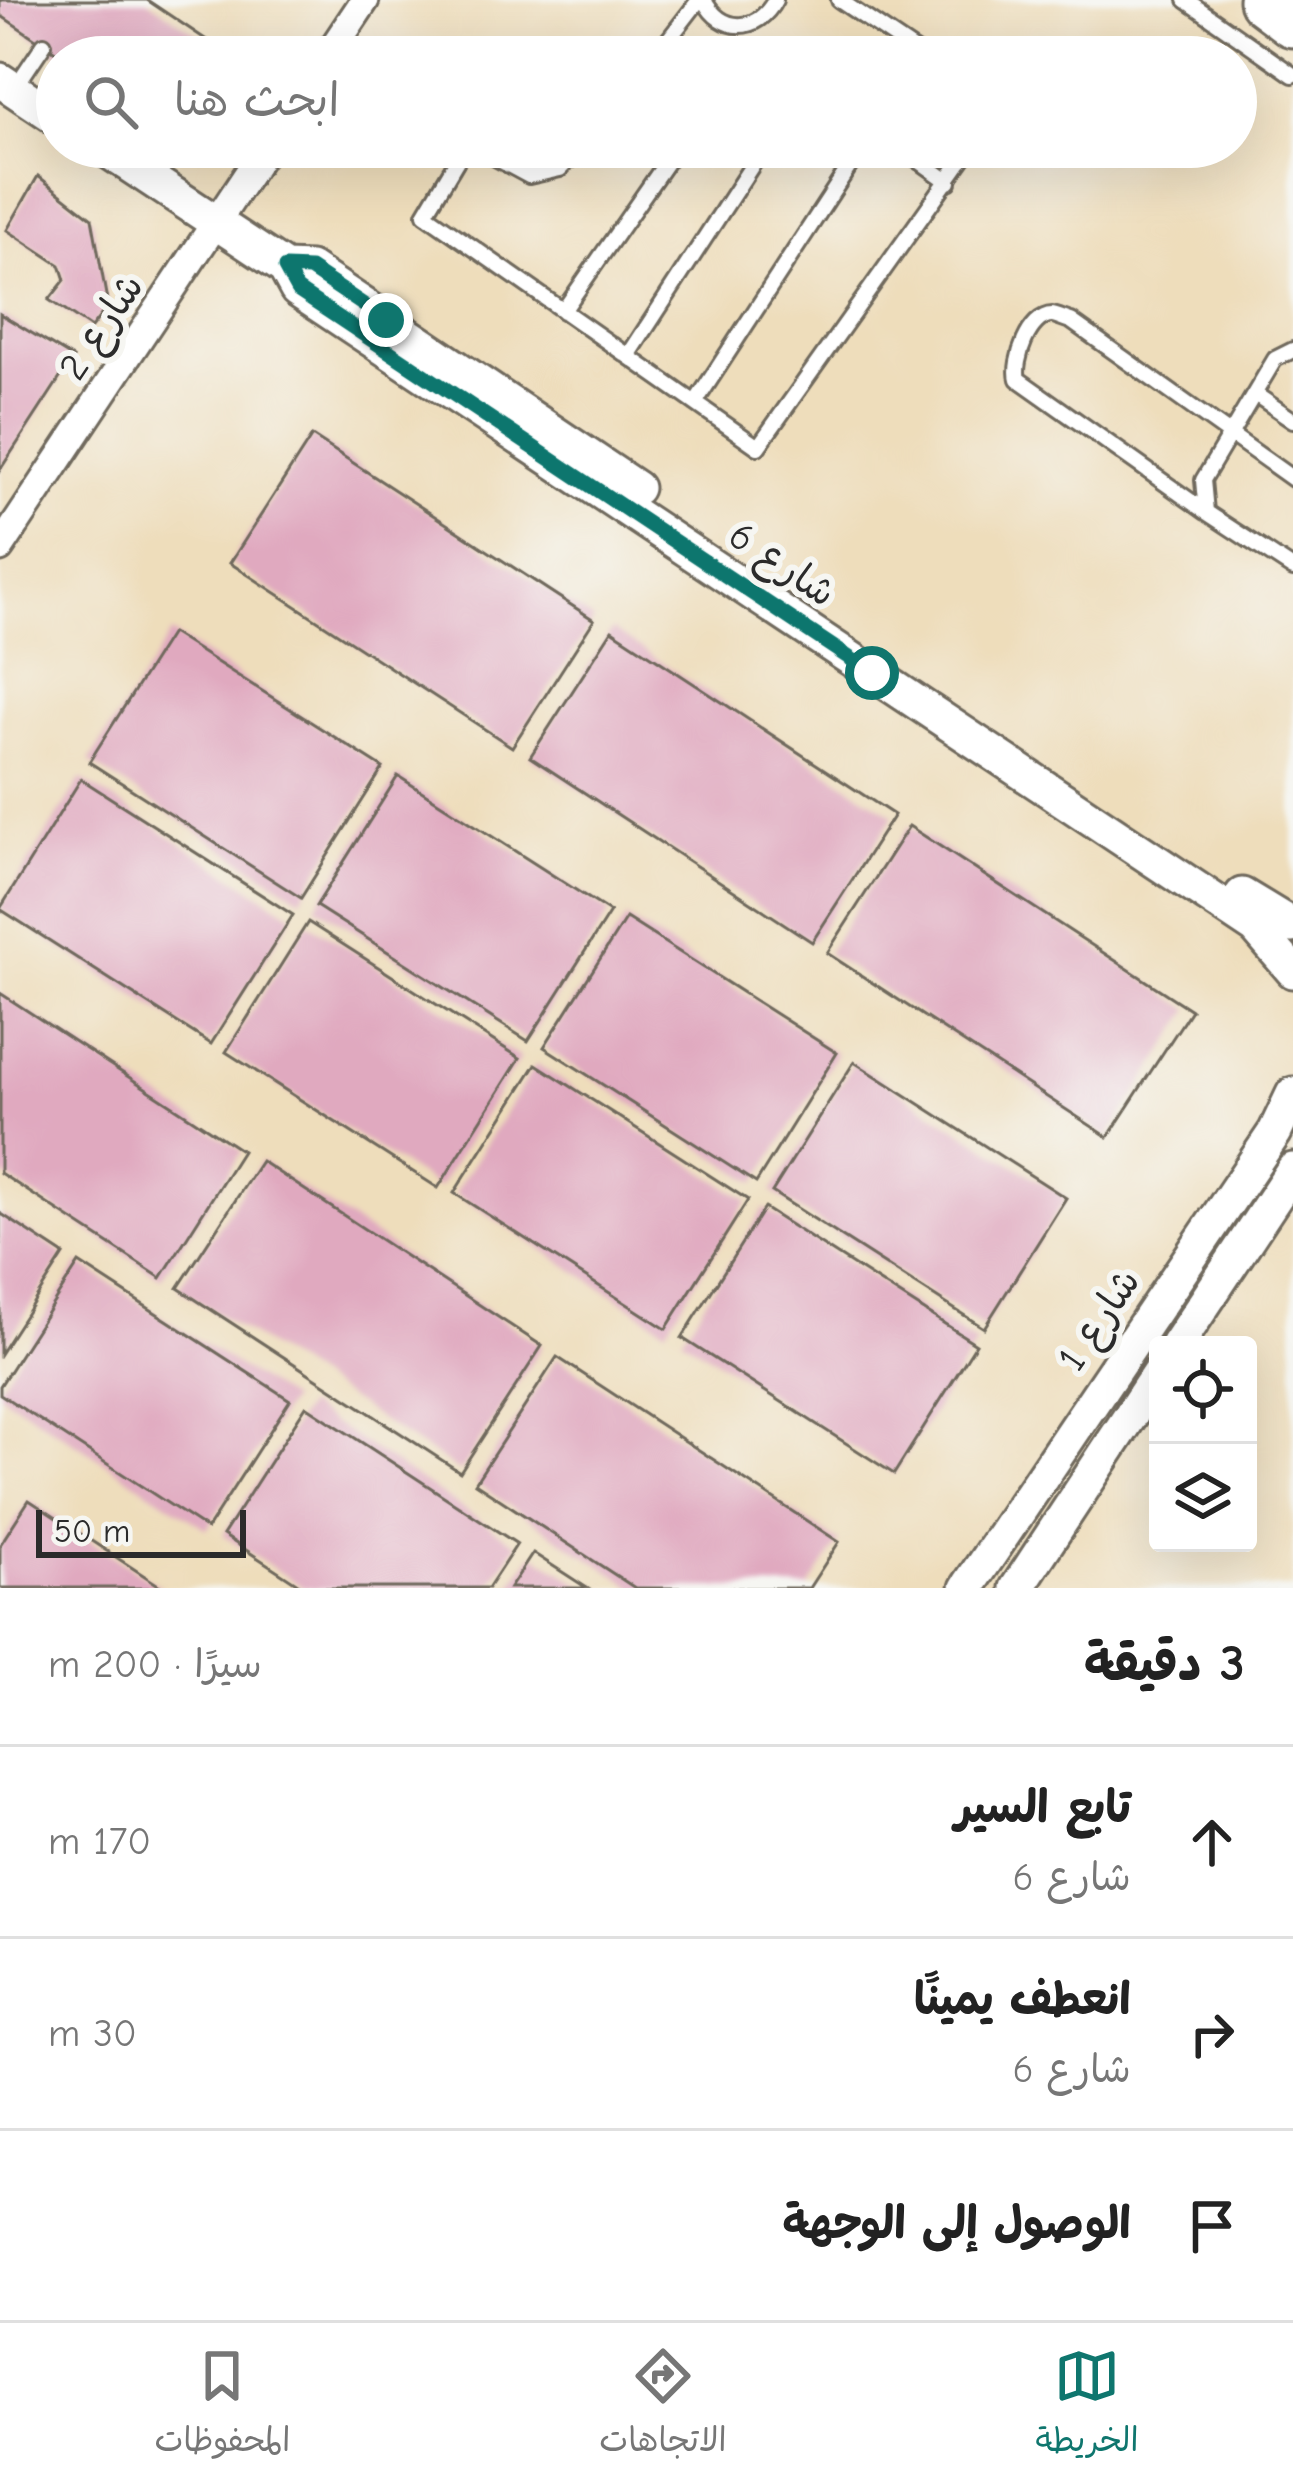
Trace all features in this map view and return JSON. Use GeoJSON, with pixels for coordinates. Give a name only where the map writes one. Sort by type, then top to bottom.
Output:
{"type":"FeatureCollection","features":[{"type":"Feature","properties":{"kind":"highway"},"geometry":{"type":"LineString","coordinates":[[1265,0],[1293,21]]}},
{"type":"Feature","properties":{"kind":"street"},"geometry":{"type":"LineString","coordinates":[[344,36],[365,0]]}},
{"type":"Feature","properties":{"kind":"street"},"geometry":{"type":"LineString","coordinates":[[7,85],[36,104]]}},
{"type":"Feature","properties":{"kind":"street","name":"شارع 6"},"geometry":{"type":"LineString","coordinates":[[134,168],[285,268],[297,290],[1256,928],[1293,971]]}},
{"type":"Feature","properties":{"kind":"street","name":"شارع 2"},"geometry":{"type":"LineString","coordinates":[[0,548],[252,168]]}},
{"type":"Feature","properties":{"kind":"street","name":"شارع 6"},"geometry":{"type":"LineString","coordinates":[[285,268],[310,269],[1293,926]]}},
{"type":"Feature","properties":{"kind":"street","name":"شارع 1"},"geometry":{"type":"LineString","coordinates":[[967,1588],[1275,1132],[1293,1094]]}},
{"type":"Feature","properties":{"kind":"street","name":"شارع 1"},"geometry":{"type":"LineString","coordinates":[[1184,1336],[1293,1170]]}},
{"type":"Feature","properties":{"kind":"street","name":"شارع 1"},"geometry":{"type":"LineString","coordinates":[[1017,1588],[1149,1389]]}},
{"type":"Feature","properties":{"kind":"lane"},"geometry":{"type":"LineString","coordinates":[[672,36],[701,0],[720,20],[735,25],[764,17],[776,0]]}},
{"type":"Feature","properties":{"kind":"lane"},"geometry":{"type":"LineString","coordinates":[[838,0],[892,36]]}},
{"type":"Feature","properties":{"kind":"lane"},"geometry":{"type":"LineString","coordinates":[[1186,0],[1237,36]]}},
{"type":"Feature","properties":{"kind":"lane"},"geometry":{"type":"LineString","coordinates":[[1257,50],[1293,75]]}},
{"type":"Feature","properties":{"kind":"lane"},"geometry":{"type":"LineString","coordinates":[[7,85],[36,53]]}},
{"type":"Feature","properties":{"kind":"lane"},"geometry":{"type":"LineString","coordinates":[[452,168],[424,214],[758,447],[958,168]]}},
{"type":"Feature","properties":{"kind":"lane"},"geometry":{"type":"LineString","coordinates":[[515,168],[530,176],[561,168]]}},
{"type":"Feature","properties":{"kind":"lane"},"geometry":{"type":"LineString","coordinates":[[563,310],[662,168]]}},
{"type":"Feature","properties":{"kind":"lane"},"geometry":{"type":"LineString","coordinates":[[628,356],[750,168]]}},
{"type":"Feature","properties":{"kind":"lane"},"geometry":{"type":"LineString","coordinates":[[695,403],[848,168]]}},
{"type":"Feature","properties":{"kind":"lane"},"geometry":{"type":"LineString","coordinates":[[929,168],[949,182]]}},
{"type":"Feature","properties":{"kind":"lane"},"geometry":{"type":"LineString","coordinates":[[1293,479],[1070,321],[1054,314],[1028,334],[1014,366],[1018,380],[1293,569]]}},
{"type":"Feature","properties":{"kind":"lane"},"geometry":{"type":"LineString","coordinates":[[1206,512],[1203,481],[1275,359],[1293,350]]}},
{"type":"Feature","properties":{"kind":"lane"},"geometry":{"type":"LineString","coordinates":[[1255,394],[1293,420]]}},
{"type":"Feature","properties":{"kind":"building"},"geometry":{"type":"Polygon","coordinates":[[[0,0],[147,0],[201,36],[36,39],[0,15],[0,0]]]}},
{"type":"Feature","properties":{"kind":"building"},"geometry":{"type":"Polygon","coordinates":[[[38,176],[92,218],[108,306],[91,328],[49,300],[65,280],[60,265],[7,230],[38,176]]]}},
{"type":"Feature","properties":{"kind":"building"},"geometry":{"type":"Polygon","coordinates":[[[0,314],[73,358],[0,470],[0,314]]]}},
{"type":"Feature","properties":{"kind":"building"},"geometry":{"type":"Polygon","coordinates":[[[312,436],[594,620],[512,747],[230,563],[312,436]]]}},
{"type":"Feature","properties":{"kind":"building"},"geometry":{"type":"Polygon","coordinates":[[[612,630],[894,815],[812,942],[530,757],[612,630]]]}},
{"type":"Feature","properties":{"kind":"building"},"geometry":{"type":"Polygon","coordinates":[[[171,633],[383,768],[301,898],[89,762],[171,633]]]}},
{"type":"Feature","properties":{"kind":"building"},"geometry":{"type":"Polygon","coordinates":[[[398,776],[610,912],[528,1041],[316,906],[398,776]]]}},
{"type":"Feature","properties":{"kind":"building"},"geometry":{"type":"Polygon","coordinates":[[[81,779],[293,915],[211,1044],[0,909],[81,779]]]}},
{"type":"Feature","properties":{"kind":"building"},"geometry":{"type":"Polygon","coordinates":[[[909,826],[1191,1010],[1108,1137],[827,953],[909,826]]]}},
{"type":"Feature","properties":{"kind":"building"},"geometry":{"type":"Polygon","coordinates":[[[626,918],[837,1053],[756,1183],[544,1047],[626,918]]]}},
{"type":"Feature","properties":{"kind":"building"},"geometry":{"type":"Polygon","coordinates":[[[308,922],[520,1058],[438,1188],[226,1052],[308,922]]]}},
{"type":"Feature","properties":{"kind":"building"},"geometry":{"type":"Polygon","coordinates":[[[0,993],[242,1151],[161,1278],[0,1173],[0,993]]]}},
{"type":"Feature","properties":{"kind":"building"},"geometry":{"type":"Polygon","coordinates":[[[854,1062],[1066,1198],[984,1328],[772,1192],[854,1062]]]}},
{"type":"Feature","properties":{"kind":"building"},"geometry":{"type":"Polygon","coordinates":[[[536,1064],[748,1200],[666,1329],[454,1193],[536,1064]]]}},
{"type":"Feature","properties":{"kind":"building"},"geometry":{"type":"Polygon","coordinates":[[[261,1161],[542,1346],[460,1472],[178,1288],[261,1161]]]}},
{"type":"Feature","properties":{"kind":"building"},"geometry":{"type":"Polygon","coordinates":[[[764,1208],[976,1344],[894,1474],[682,1338],[764,1208]]]}},
{"type":"Feature","properties":{"kind":"building"},"geometry":{"type":"Polygon","coordinates":[[[0,1213],[64,1255],[0,1354],[0,1213]]]}},
{"type":"Feature","properties":{"kind":"building"},"geometry":{"type":"Polygon","coordinates":[[[79,1263],[290,1400],[207,1529],[0,1394],[0,1386],[79,1263]]]}},
{"type":"Feature","properties":{"kind":"building"},"geometry":{"type":"Polygon","coordinates":[[[557,1357],[839,1542],[809,1588],[635,1588],[475,1483],[557,1357]]]}},
{"type":"Feature","properties":{"kind":"building"},"geometry":{"type":"Polygon","coordinates":[[[306,1406],[517,1544],[488,1588],[304,1588],[223,1535],[306,1406]]]}},
{"type":"Feature","properties":{"kind":"building"},"geometry":{"type":"Polygon","coordinates":[[[29,1500],[163,1588],[0,1588],[0,1545],[29,1500]]]}},
{"type":"Feature","properties":{"kind":"building"},"geometry":{"type":"Polygon","coordinates":[[[533,1553],[587,1588],[510,1588],[533,1553]]]}},
{"type":"Feature","properties":{"kind":"route"},"geometry":{"type":"LineString","coordinates":[[386,320],[310,269],[285,268],[297,290],[872,673]]}}]}
